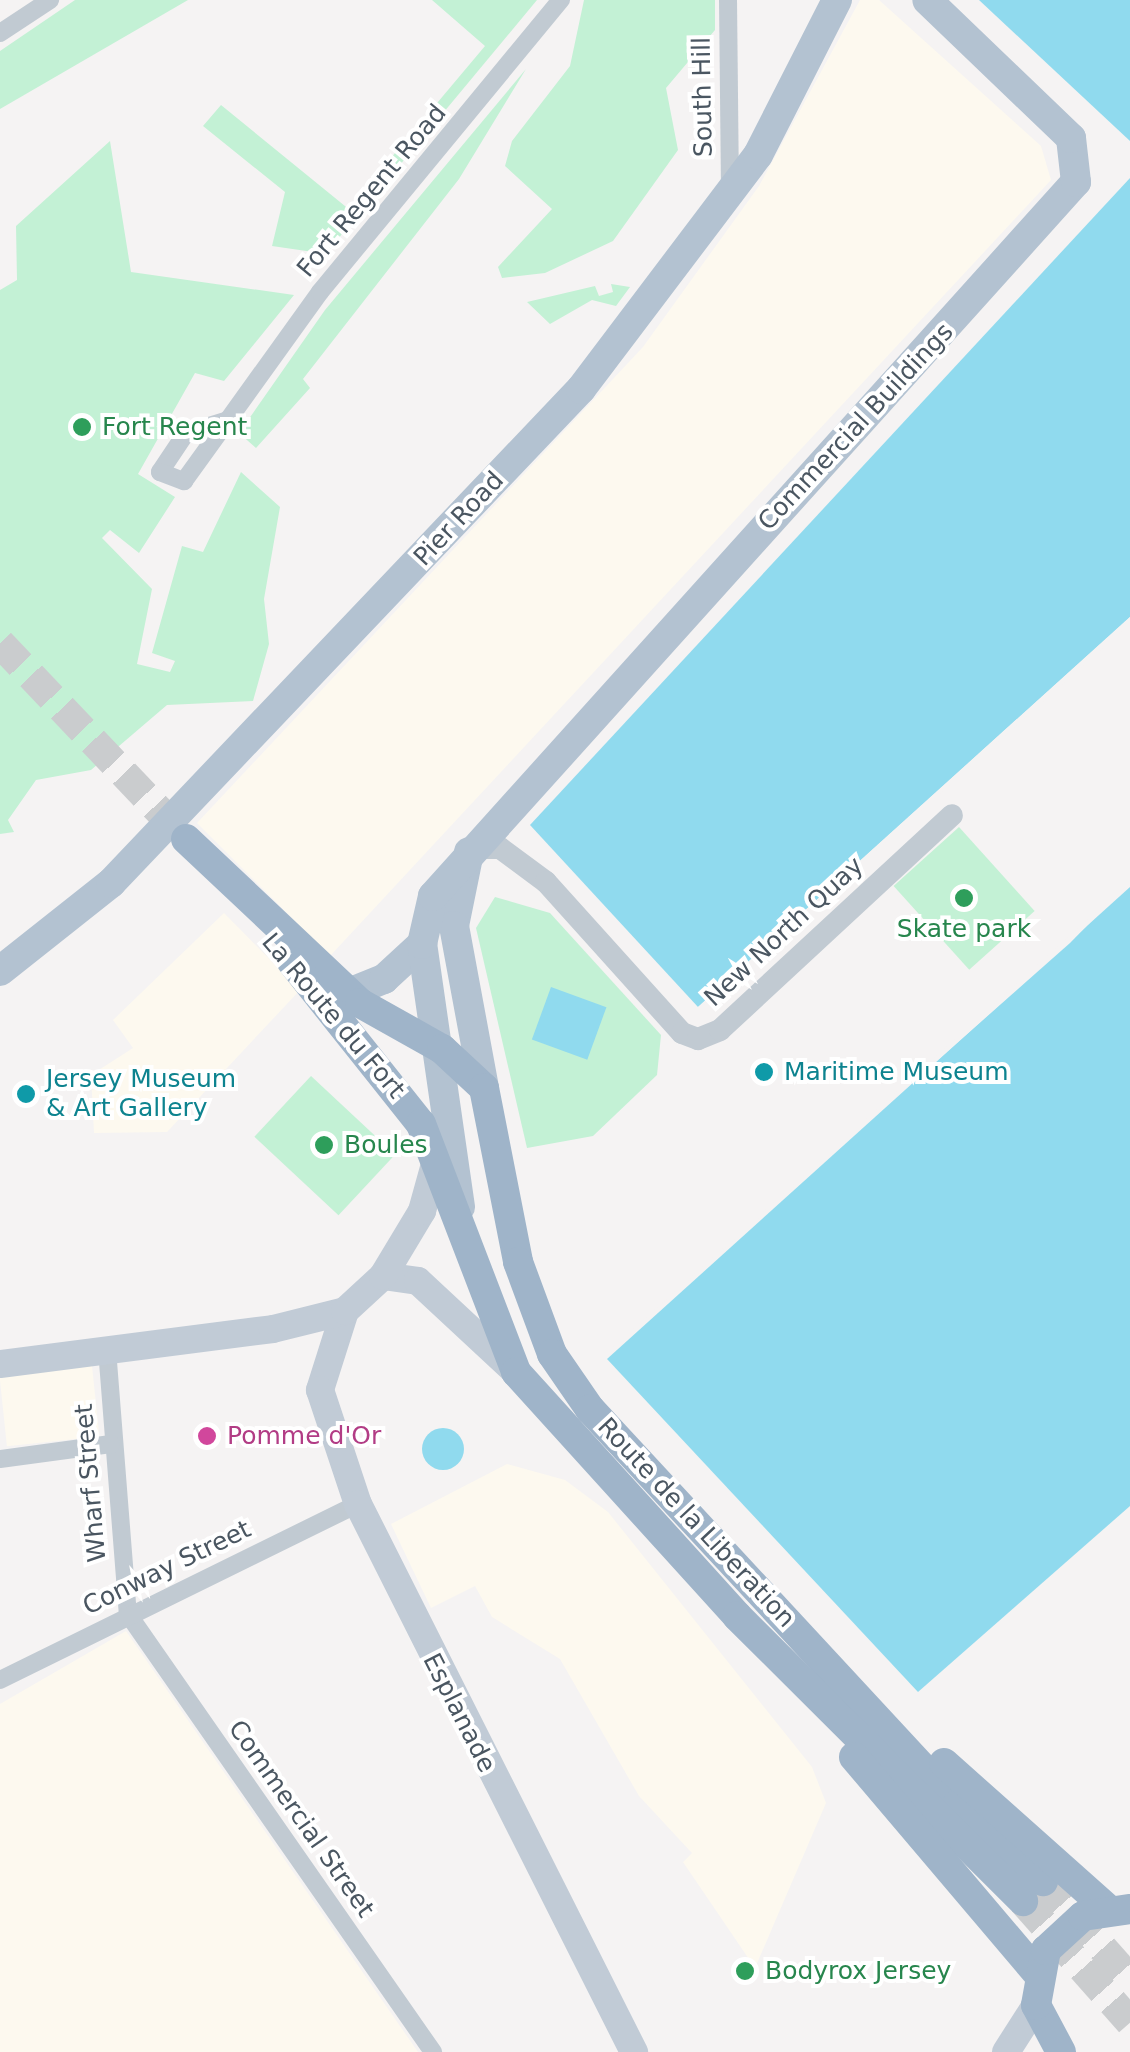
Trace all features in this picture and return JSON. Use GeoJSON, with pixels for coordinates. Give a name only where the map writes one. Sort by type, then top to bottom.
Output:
{"type":"FeatureCollection","features":[{"type":"Feature","properties":{"kind":"highway","name":"La Route du Fort"},"geometry":{"type":"LineString","coordinates":[[350,993],[186,839],[364,1048],[421,1124],[460,1207]]}},
{"type":"Feature","properties":{"kind":"highway"},"geometry":{"type":"LineString","coordinates":[[350,993],[442,1049],[484,1088]]}},
{"type":"Feature","properties":{"kind":"highway","name":"Route de la Liberation"},"geometry":{"type":"LineString","coordinates":[[460,1207],[474,1276],[516,1372],[737,1616],[1032,1891],[590,1409],[552,1354],[518,1262],[484,1088]]}},
{"type":"Feature","properties":{"kind":"highway"},"geometry":{"type":"LineString","coordinates":[[742,1572],[1118,1909],[1062,1930],[1038,1974],[1036,2005],[1061,2052]]}},
{"type":"Feature","properties":{"kind":"highway"},"geometry":{"type":"LineString","coordinates":[[737,1616],[1038,1974]]}},
{"type":"Feature","properties":{"kind":"main road","name":"Pier Road"},"geometry":{"type":"LineString","coordinates":[[0,972],[111,883],[582,389],[730,193],[837,0]]}},
{"type":"Feature","properties":{"kind":"main road","name":"Commercial Buildings"},"geometry":{"type":"LineString","coordinates":[[460,1207],[442,1049],[422,944],[433,896],[1065,202],[1079,158],[1071,138],[928,0]]}},
{"type":"Feature","properties":{"kind":"main road"},"geometry":{"type":"LineString","coordinates":[[471,850],[454,926],[484,1088]]}},
{"type":"Feature","properties":{"kind":"main road"},"geometry":{"type":"LineString","coordinates":[[350,993],[384,979],[422,944]]}},
{"type":"Feature","properties":{"kind":"main road"},"geometry":{"type":"LineString","coordinates":[[0,1364],[273,1329],[345,1311],[383,1276],[422,1211],[437,1157]]}},
{"type":"Feature","properties":{"kind":"main road"},"geometry":{"type":"LineString","coordinates":[[383,1276],[418,1280],[516,1372]]}},
{"type":"Feature","properties":{"kind":"main road","name":"Esplanade"},"geometry":{"type":"LineString","coordinates":[[345,1311],[323,1361],[320,1390],[358,1504],[634,2052]]}},
{"type":"Feature","properties":{"kind":"main road"},"geometry":{"type":"LineString","coordinates":[[273,1329],[323,1361]]}},
{"type":"Feature","properties":{"kind":"main road"},"geometry":{"type":"LineString","coordinates":[[1006,2052],[1036,2005]]}},
{"type":"Feature","properties":{"kind":"street"},"geometry":{"type":"LineString","coordinates":[[0,33],[50,0]]}},
{"type":"Feature","properties":{"kind":"street","name":"Fort Regent Road"},"geometry":{"type":"LineString","coordinates":[[228,420],[320,292],[561,0]]}},
{"type":"Feature","properties":{"kind":"street","name":"South Hill"},"geometry":{"type":"LineString","coordinates":[[728,0],[730,193]]}},
{"type":"Feature","properties":{"kind":"street","name":"New North Quay"},"geometry":{"type":"LineString","coordinates":[[471,850],[500,848],[546,882],[682,1034],[698,1039],[720,1030],[952,815]]}},
{"type":"Feature","properties":{"kind":"street","name":"Wharf Street"},"geometry":{"type":"LineString","coordinates":[[107,1349],[128,1614]]}},
{"type":"Feature","properties":{"kind":"street"},"geometry":{"type":"LineString","coordinates":[[0,1460],[112,1444]]}},
{"type":"Feature","properties":{"kind":"street","name":"Conway Street"},"geometry":{"type":"LineString","coordinates":[[0,1680],[358,1504]]}},
{"type":"Feature","properties":{"kind":"street","name":"Commercial Street"},"geometry":{"type":"LineString","coordinates":[[128,1614],[433,2052]]}},
{"type":"Feature","properties":{"kind":"shaded area"},"geometry":{"type":"Polygon","coordinates":[[[860,0],[879,0],[1041,146],[1051,180],[330,956],[197,823],[643,347],[759,186],[860,0]]]}},
{"type":"Feature","properties":{"kind":"shaded area"},"geometry":{"type":"Polygon","coordinates":[[[224,913],[300,990],[167,1132],[94,1133],[91,1075],[133,1048],[113,1020],[224,913]]]}},
{"type":"Feature","properties":{"kind":"shaded area"},"geometry":{"type":"Polygon","coordinates":[[[92,1366],[99,1437],[7,1446],[0,1376],[92,1366]]]}},
{"type":"Feature","properties":{"kind":"shaded area"},"geometry":{"type":"Polygon","coordinates":[[[507,1464],[565,1480],[608,1512],[812,1767],[826,1803],[755,1968],[683,1862],[692,1853],[639,1796],[560,1659],[492,1617],[475,1586],[431,1608],[391,1524],[507,1464]]]}},
{"type":"Feature","properties":{"kind":"shaded area"},"geometry":{"type":"Polygon","coordinates":[[[126,1631],[418,2052],[0,2052],[0,1704],[126,1631]]]}},
{"type":"Feature","properties":{"kind":"green space"},"geometry":{"type":"Polygon","coordinates":[[[75,0],[188,0],[0,109],[0,51],[75,0]]]}},
{"type":"Feature","properties":{"kind":"green space"},"geometry":{"type":"Polygon","coordinates":[[[432,0],[537,0],[399,166],[390,159],[485,46],[432,0]]]}},
{"type":"Feature","properties":{"kind":"green space"},"geometry":{"type":"Polygon","coordinates":[[[584,0],[715,0],[715,30],[666,88],[678,150],[613,241],[545,273],[502,278],[498,267],[552,209],[505,166],[512,141],[570,66],[584,0]]]}},
{"type":"Feature","properties":{"kind":"green space"},"geometry":{"type":"Polygon","coordinates":[[[526,69],[459,179],[303,379],[310,388],[256,448],[239,433],[325,310],[526,69]]]}},
{"type":"Feature","properties":{"kind":"green space"},"geometry":{"type":"Polygon","coordinates":[[[221,105],[356,215],[327,254],[272,246],[285,192],[203,126],[221,105]]]}},
{"type":"Feature","properties":{"kind":"green space","name":"Fort Regent"},"geometry":{"type":"Polygon","coordinates":[[[110,141],[131,272],[294,295],[224,381],[195,373],[138,474],[175,497],[139,553],[110,530],[102,538],[152,589],[137,664],[170,672],[175,661],[152,653],[182,546],[203,552],[241,472],[280,507],[264,599],[269,644],[253,701],[167,705],[91,770],[36,780],[8,820],[14,832],[0,834],[0,290],[17,280],[16,226],[110,141]]]}},
{"type":"Feature","properties":{"kind":"green space"},"geometry":{"type":"Polygon","coordinates":[[[611,284],[630,287],[616,306],[592,300],[550,324],[527,302],[595,286],[599,296],[613,292],[611,284]]]}},
{"type":"Feature","properties":{"kind":"green space","name":"Skate park"},"geometry":{"type":"Polygon","coordinates":[[[959,827],[1035,911],[969,970],[894,886],[959,827]]]}},
{"type":"Feature","properties":{"kind":"green space"},"geometry":{"type":"Polygon","coordinates":[[[495,897],[550,913],[661,1035],[657,1075],[593,1136],[527,1148],[476,928],[495,897]]]}},
{"type":"Feature","properties":{"kind":"green space","name":"Boules"},"geometry":{"type":"Polygon","coordinates":[[[311,1076],[395,1154],[338,1215],[254,1137],[311,1076]]]}},
{"type":"Feature","properties":{"kind":"water"},"geometry":{"type":"Polygon","coordinates":[[[979,0],[1130,0],[1130,141],[979,0]]]}},
{"type":"Feature","properties":{"kind":"water"},"geometry":{"type":"Polygon","coordinates":[[[1130,178],[1130,617],[698,1007],[530,825],[1130,178]]]}},
{"type":"Feature","properties":{"kind":"water"},"geometry":{"type":"Polygon","coordinates":[[[1130,887],[1130,1506],[918,1692],[607,1359],[1130,887]]]}},
{"type":"Feature","properties":{"kind":"water"},"geometry":{"type":"Polygon","coordinates":[[[551,987],[606,1007],[587,1060],[532,1040],[551,987]]]}},
{"type":"Feature","properties":{"kind":"water"},"geometry":{"type":"Polygon","coordinates":[[[443,1428],[458,1434],[464,1449],[458,1464],[443,1470],[428,1464],[422,1449],[428,1434],[443,1428]]]}},
{"type":"Feature","properties":{"kind":"pier"},"geometry":{"type":"Polygon","coordinates":[[[1130,617],[1130,624],[696,1012],[698,1007],[1130,617]]]}},
{"type":"Feature","properties":{"kind":"pier"},"geometry":{"type":"Polygon","coordinates":[[[1130,882],[1070,943],[603,1356],[1127,884],[1130,882]]]}},
{"type":"Feature","properties":{"kind":"tunnel"},"geometry":{"type":"LineString","coordinates":[[0,643],[186,839]]}},
{"type":"Feature","properties":{"kind":"tunnel"},"geometry":{"type":"LineString","coordinates":[[1043,1881],[1130,1979]]}},
{"type":"Feature","properties":{"kind":"tunnel"},"geometry":{"type":"LineString","coordinates":[[1023,1901],[1130,2022]]}},
{"type":"Feature","properties":{"kind":"place","name":"Fort Regent"},"geometry":{"type":"Point","coordinates":[82,427]}},
{"type":"Feature","properties":{"kind":"place","name":"Skate park"},"geometry":{"type":"Point","coordinates":[964,898]}},
{"type":"Feature","properties":{"kind":"place","name":"Maritime Museum"},"geometry":{"type":"Point","coordinates":[764,1072]}},
{"type":"Feature","properties":{"kind":"place","name":"Jersey Museum & Art Gallery"},"geometry":{"type":"Point","coordinates":[26,1094]}},
{"type":"Feature","properties":{"kind":"place","name":"Boules"},"geometry":{"type":"Point","coordinates":[324,1145]}},
{"type":"Feature","properties":{"kind":"place","name":"Pomme d'Or"},"geometry":{"type":"Point","coordinates":[207,1436]}},
{"type":"Feature","properties":{"kind":"place","name":"Bodyrox Jersey"},"geometry":{"type":"Point","coordinates":[745,1971]}}]}
